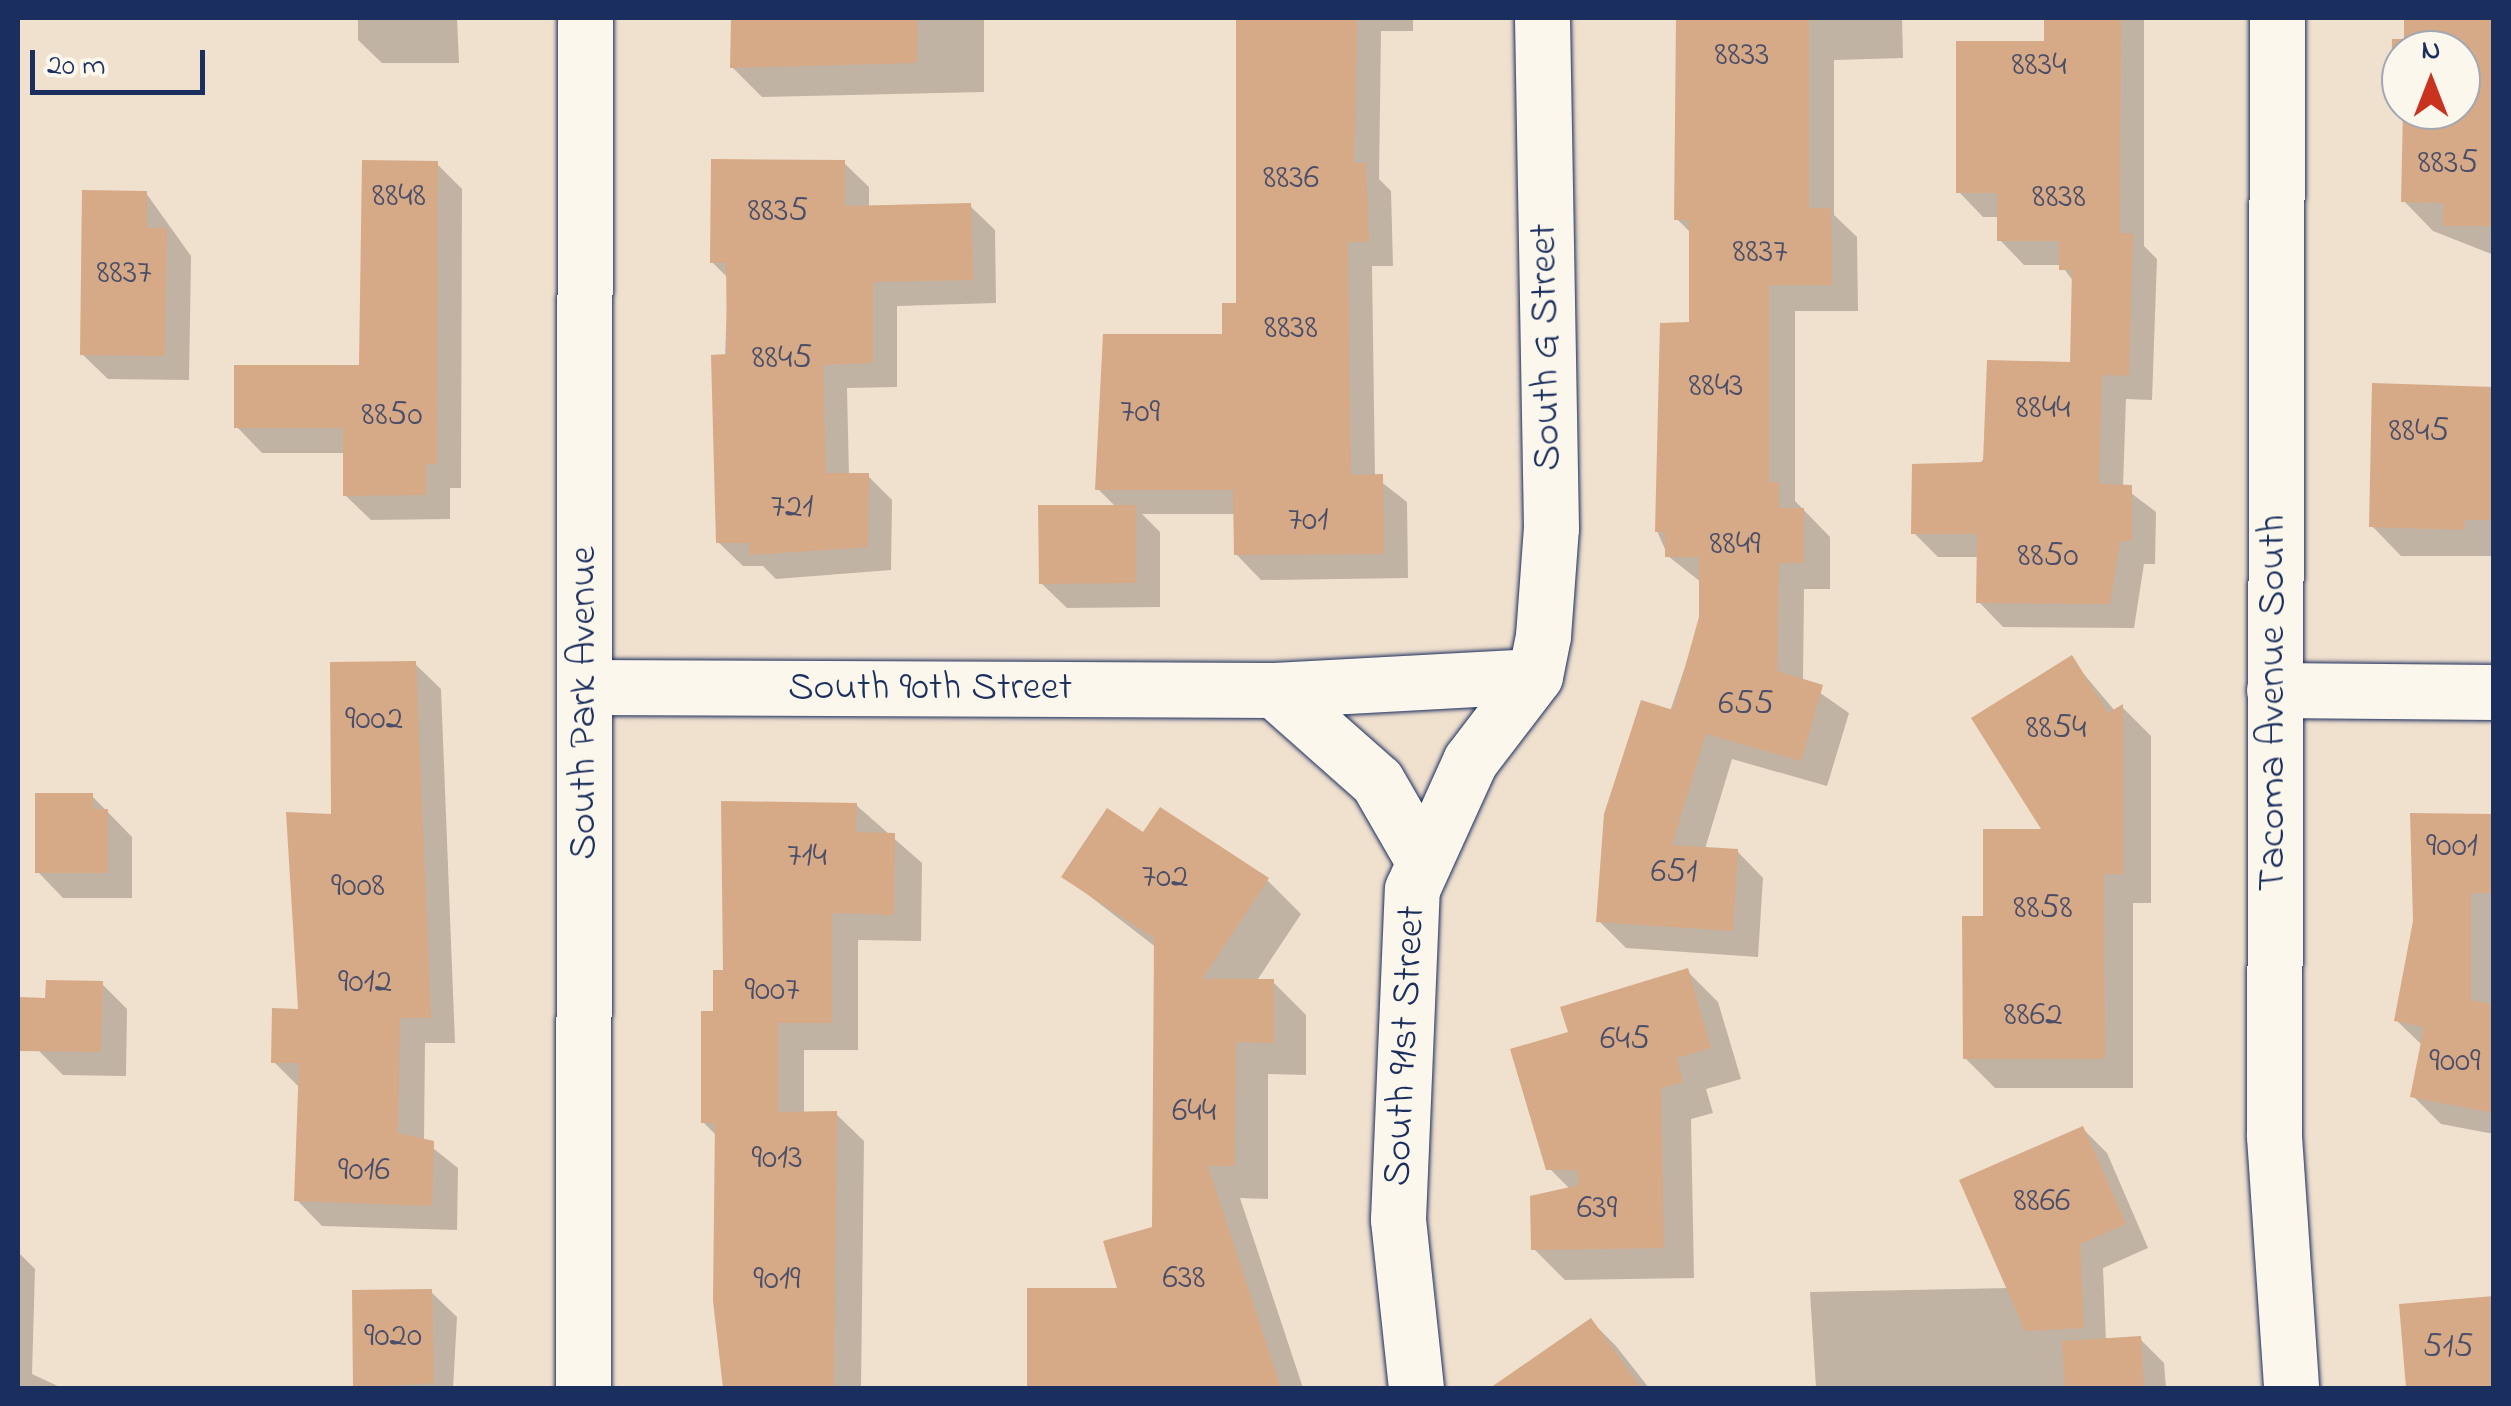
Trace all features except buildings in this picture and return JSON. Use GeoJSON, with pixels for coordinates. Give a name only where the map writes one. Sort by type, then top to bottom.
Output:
{"type":"FeatureCollection","features":[{"type":"Feature","properties":{"kind":"street","name":"South Park Avenue"},"geometry":{"type":"LineString","coordinates":[[583,1388],[584,18]]}},
{"type":"Feature","properties":{"kind":"street","name":"South G Street"},"geometry":{"type":"LineString","coordinates":[[1535,676],[1551,528],[1542,18]]}},
{"type":"Feature","properties":{"kind":"street","name":"Tacoma Avenue South"},"geometry":{"type":"LineString","coordinates":[[2277,18],[2274,1136],[2292,1388]]}},
{"type":"Feature","properties":{"kind":"street","name":"South 90th Street"},"geometry":{"type":"LineString","coordinates":[[586,686],[1274,690],[1535,676]]}},
{"type":"Feature","properties":{"kind":"street","name":"South 91st Street"},"geometry":{"type":"LineString","coordinates":[[1416,1388],[1398,1219],[1406,929],[1422,859],[1470,761],[1535,676]]}},
{"type":"Feature","properties":{"kind":"street"},"geometry":{"type":"LineString","coordinates":[[1274,690],[1377,782],[1422,859]]}},
{"type":"Feature","properties":{"kind":"street"},"geometry":{"type":"LineString","coordinates":[[2274,690],[2494,692]]}}]}
